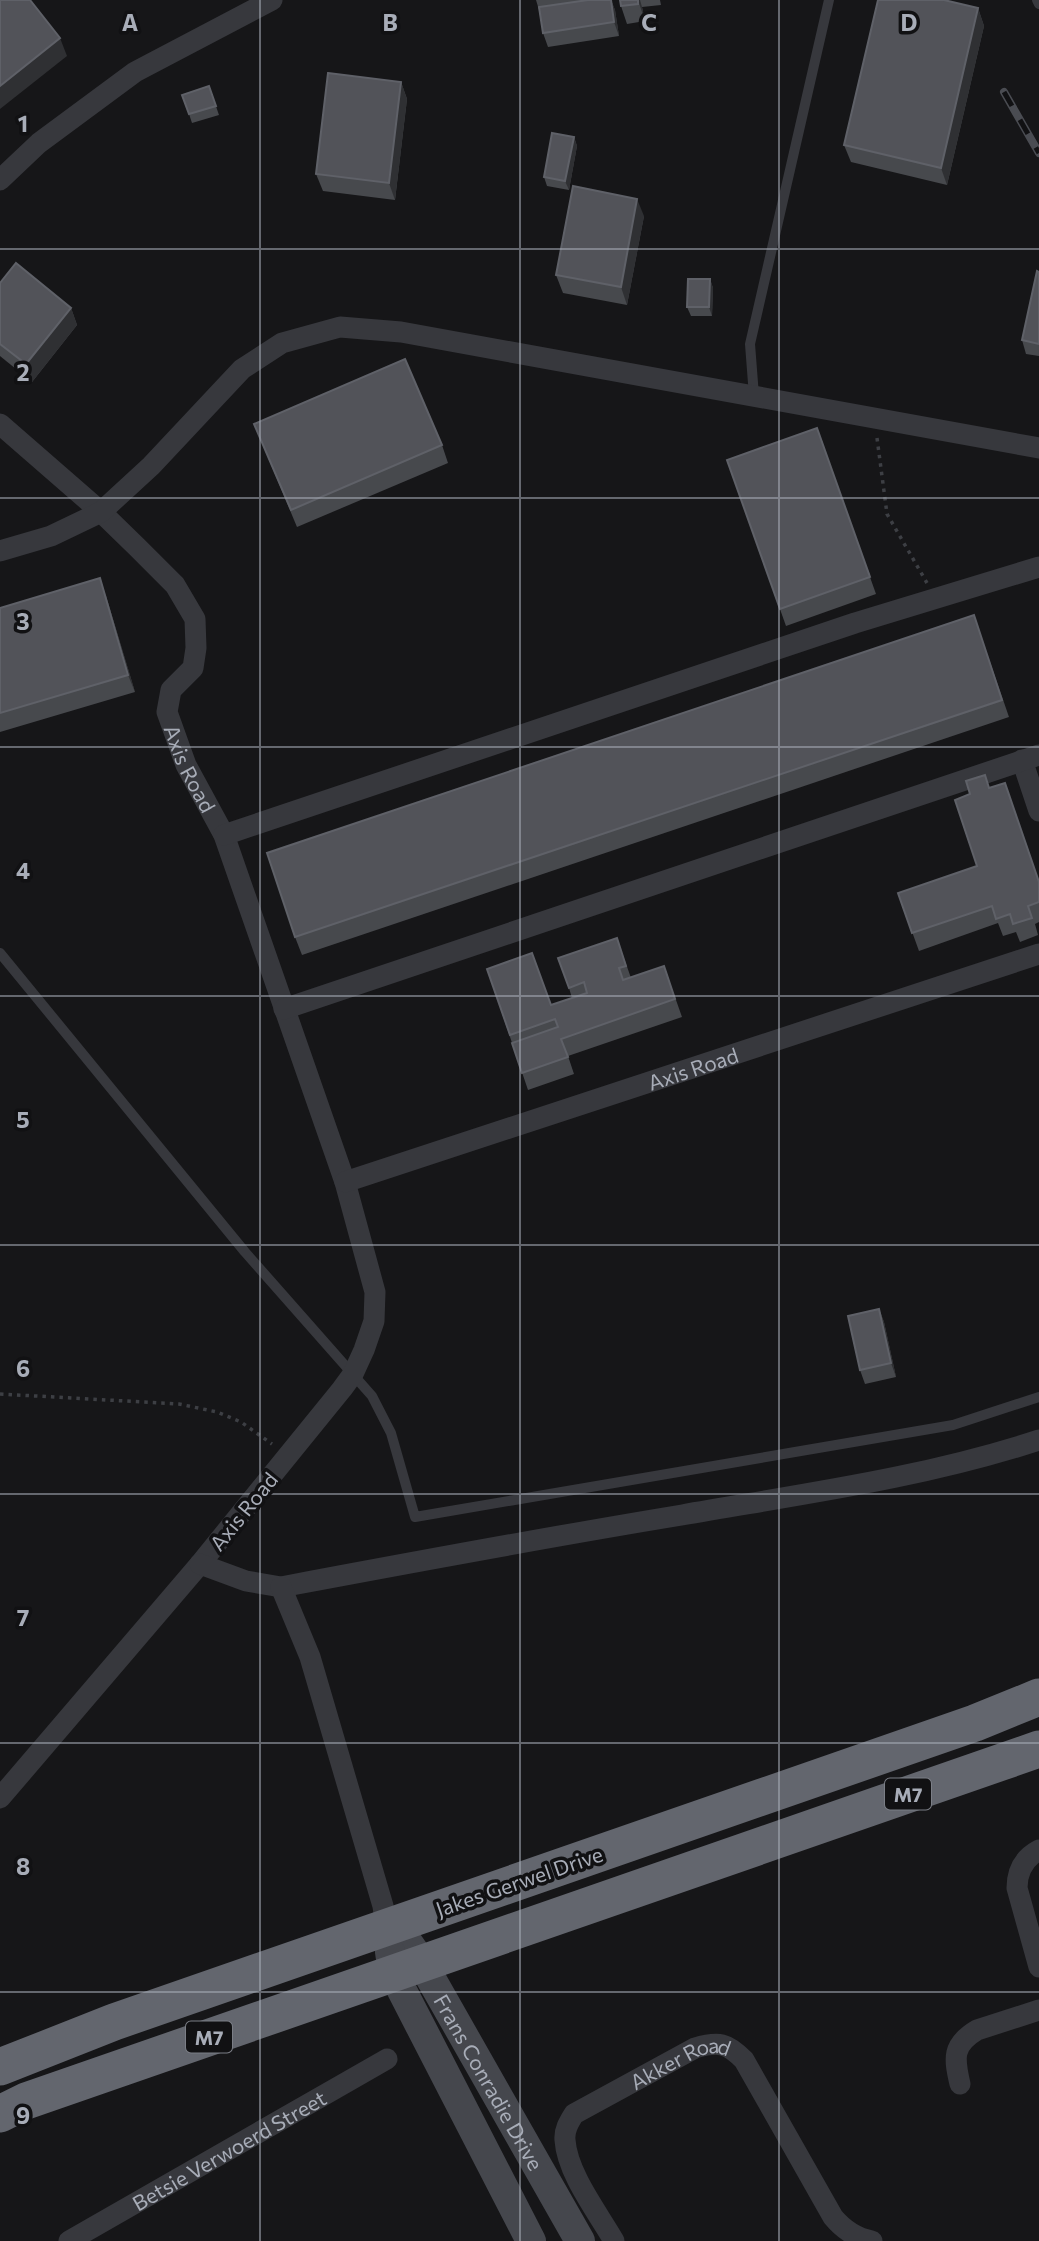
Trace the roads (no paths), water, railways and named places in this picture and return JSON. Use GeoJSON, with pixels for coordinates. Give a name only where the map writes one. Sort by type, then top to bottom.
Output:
{"type":"FeatureCollection","features":[{"type":"Feature","properties":{"kind":"highway","name":"Jakes Gerwel Drive"},"geometry":{"type":"LineString","coordinates":[[0,2067],[388,1919],[975,1723],[1039,1697]]}},
{"type":"Feature","properties":{"kind":"highway","name":"M7"},"geometry":{"type":"LineString","coordinates":[[0,2114],[26,2101],[1039,1749]]}},
{"type":"Feature","properties":{"kind":"main road","name":"Frans Conradie Drive"},"geometry":{"type":"LineString","coordinates":[[388,1919],[407,1968],[531,2241]]}},
{"type":"Feature","properties":{"kind":"main road","name":"Frans Conradie Drive"},"geometry":{"type":"LineString","coordinates":[[407,1968],[580,2241]]}},
{"type":"Feature","properties":{"kind":"street"},"geometry":{"type":"LineString","coordinates":[[0,180],[39,143],[135,72],[272,0]]}},
{"type":"Feature","properties":{"kind":"street"},"geometry":{"type":"LineString","coordinates":[[0,551],[51,536],[101,512],[151,466],[242,369],[282,343],[340,327],[401,332],[1039,448]]}},
{"type":"Feature","properties":{"kind":"street","name":"Axis Road"},"geometry":{"type":"LineString","coordinates":[[0,424],[101,512],[175,585],[195,619],[197,648],[193,668],[171,690],[167,712],[186,765],[224,835],[345,1182],[375,1292],[374,1321],[354,1374],[200,1564],[0,1798]]}},
{"type":"Feature","properties":{"kind":"street"},"geometry":{"type":"LineString","coordinates":[[224,835],[855,623],[1039,567]]}},
{"type":"Feature","properties":{"kind":"street"},"geometry":{"type":"LineString","coordinates":[[284,1009],[1030,758],[1039,811]]}},
{"type":"Feature","properties":{"kind":"street","name":"Axis Road"},"geometry":{"type":"LineString","coordinates":[[345,1182],[1039,954]]}},
{"type":"Feature","properties":{"kind":"street"},"geometry":{"type":"LineString","coordinates":[[200,1564],[246,1581],[281,1587],[526,1541],[859,1485],[979,1459],[1039,1440]]}},
{"type":"Feature","properties":{"kind":"street"},"geometry":{"type":"LineString","coordinates":[[281,1587],[310,1657],[388,1919]]}},
{"type":"Feature","properties":{"kind":"street"},"geometry":{"type":"LineString","coordinates":[[1039,1850],[1022,1865],[1017,1878],[1017,1888],[1039,1967]]}},
{"type":"Feature","properties":{"kind":"street"},"geometry":{"type":"LineString","coordinates":[[960,2084],[956,2066],[960,2043],[977,2030],[1039,2010]]}},
{"type":"Feature","properties":{"kind":"street","name":"Akker Road"},"geometry":{"type":"LineString","coordinates":[[614,2241],[568,2157],[564,2139],[566,2127],[574,2114],[684,2054],[709,2044],[721,2044],[732,2048],[744,2060],[832,2217],[851,2233],[872,2241]]}},
{"type":"Feature","properties":{"kind":"street","name":"Betsie Verwoerd Street"},"geometry":{"type":"LineString","coordinates":[[69,2241],[387,2059]]}},
{"type":"Feature","properties":{"kind":"lane"},"geometry":{"type":"LineString","coordinates":[[754,396],[750,344],[829,0]]}},
{"type":"Feature","properties":{"kind":"lane"},"geometry":{"type":"LineString","coordinates":[[0,953],[245,1252],[372,1396],[391,1433],[415,1517],[953,1425],[1039,1397]]}},
{"type":"Feature","properties":{"kind":"railway"},"geometry":{"type":"LineString","coordinates":[[1004,92],[1039,153]]}}]}
